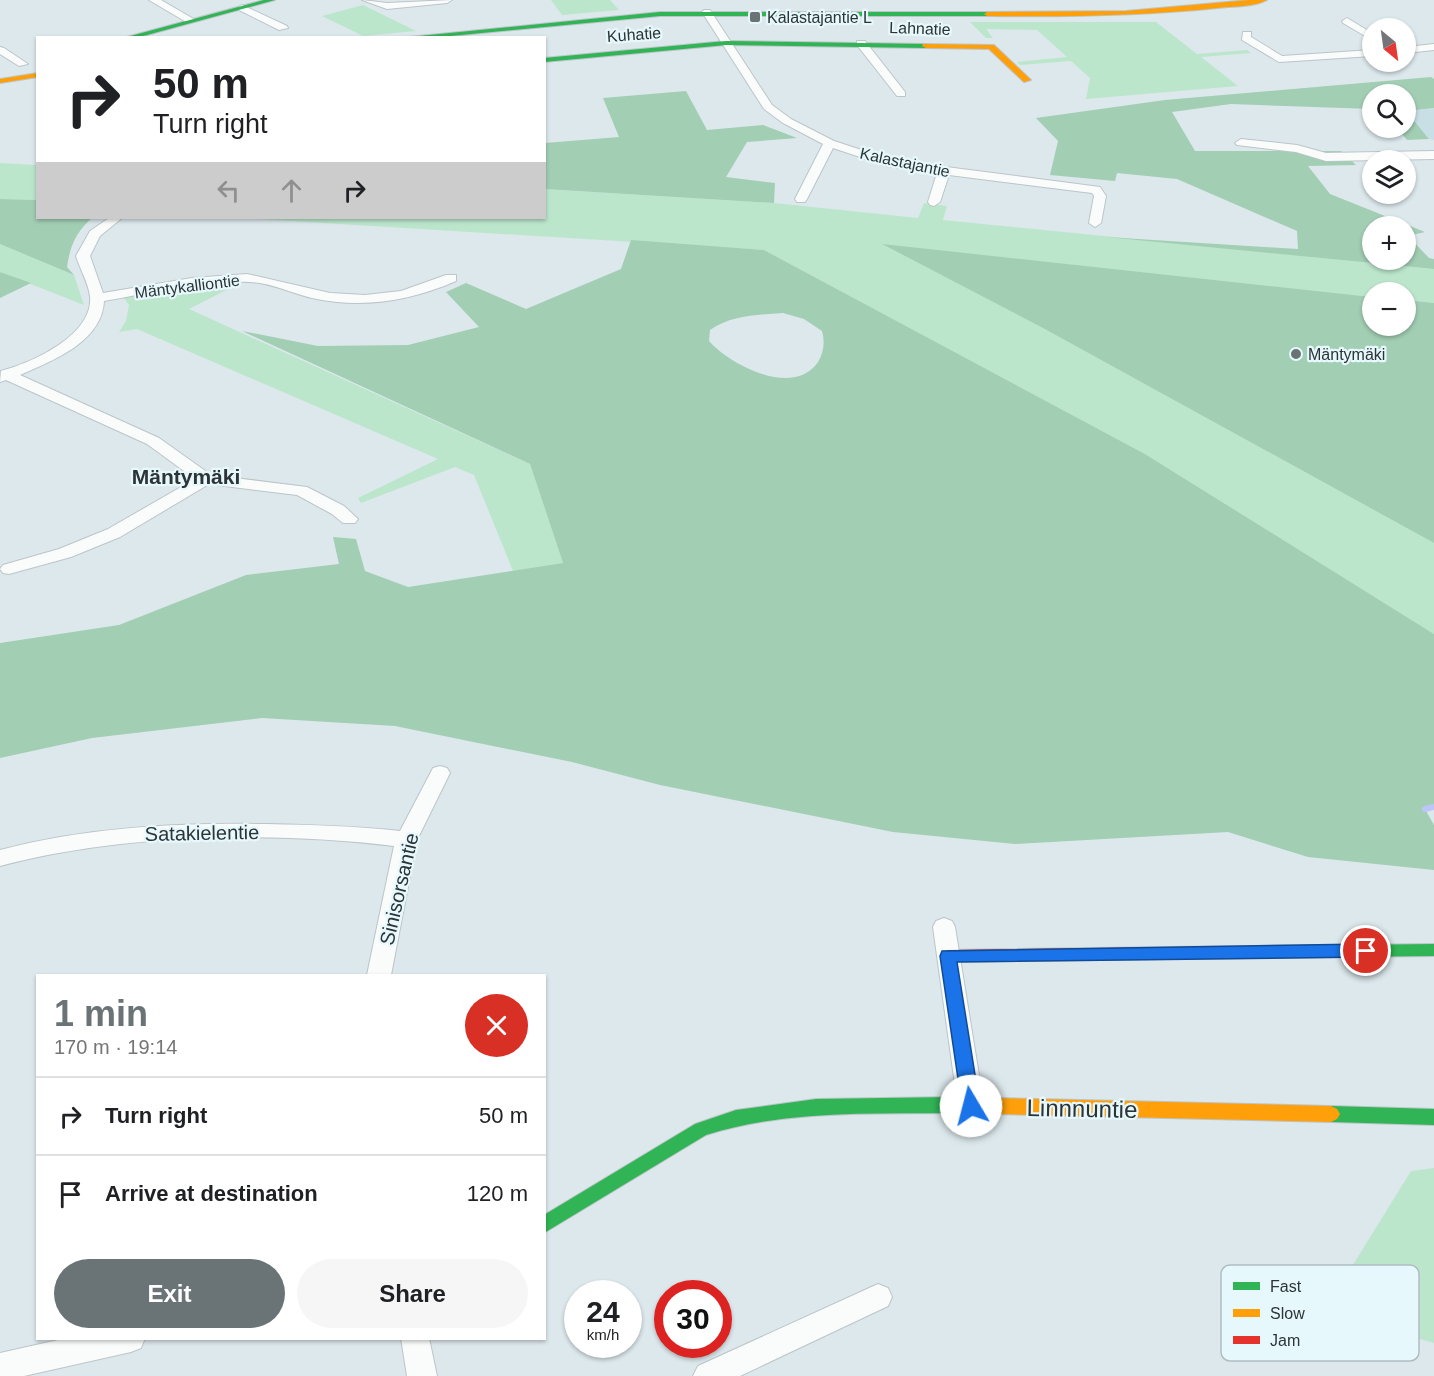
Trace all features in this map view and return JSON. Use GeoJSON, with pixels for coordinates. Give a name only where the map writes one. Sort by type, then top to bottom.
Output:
{"type":"FeatureCollection","features":[{"type":"Feature","properties":{"kind":"street"},"geometry":{"type":"LineString","coordinates":[[154,0],[192,21]]}},
{"type":"Feature","properties":{"kind":"street"},"geometry":{"type":"LineString","coordinates":[[134,36],[272,0]]}},
{"type":"Feature","properties":{"kind":"street"},"geometry":{"type":"LineString","coordinates":[[367,0],[387,6],[447,0]]}},
{"type":"Feature","properties":{"kind":"street"},"geometry":{"type":"LineString","coordinates":[[422,36],[617,17],[707,12],[1091,15],[1204,9],[1264,0]]}},
{"type":"Feature","properties":{"kind":"street"},"geometry":{"type":"LineString","coordinates":[[242,8],[283,28]]}},
{"type":"Feature","properties":{"kind":"street","name":"Kalastajantie"},"geometry":{"type":"LineString","coordinates":[[707,12],[768,107],[787,121],[830,143],[887,162],[944,172],[1096,190],[1100,196],[1095,223]]}},
{"type":"Feature","properties":{"kind":"street"},"geometry":{"type":"LineString","coordinates":[[1347,21],[1362,31]]}},
{"type":"Feature","properties":{"kind":"street"},"geometry":{"type":"LineString","coordinates":[[1247,34],[1246,38],[1278,62],[1362,54]]}},
{"type":"Feature","properties":{"kind":"street","name":"Lahnatie"},"geometry":{"type":"LineString","coordinates":[[726,43],[861,43],[991,47],[1027,80]]}},
{"type":"Feature","properties":{"kind":"street","name":"Kuhatie"},"geometry":{"type":"LineString","coordinates":[[546,60],[726,43]]}},
{"type":"Feature","properties":{"kind":"street"},"geometry":{"type":"LineString","coordinates":[[861,43],[901,94]]}},
{"type":"Feature","properties":{"kind":"street"},"geometry":{"type":"LineString","coordinates":[[1416,49],[1434,47]]}},
{"type":"Feature","properties":{"kind":"street"},"geometry":{"type":"LineString","coordinates":[[0,50],[30,72]]}},
{"type":"Feature","properties":{"kind":"street"},"geometry":{"type":"LineString","coordinates":[[0,81],[30,72]]}},
{"type":"Feature","properties":{"kind":"street"},"geometry":{"type":"LineString","coordinates":[[801,199],[830,143]]}},
{"type":"Feature","properties":{"kind":"street"},"geometry":{"type":"LineString","coordinates":[[1241,143],[1297,149],[1326,157],[1434,155]]}},
{"type":"Feature","properties":{"kind":"street"},"geometry":{"type":"LineString","coordinates":[[933,202],[944,172]]}},
{"type":"Feature","properties":{"kind":"street"},"geometry":{"type":"LineString","coordinates":[[3,376],[71,344],[91,324],[97,298],[83,256],[95,234],[115,219]]}},
{"type":"Feature","properties":{"kind":"street","name":"Mäntykalliontie"},"geometry":{"type":"LineString","coordinates":[[97,298],[243,278],[272,281],[314,295],[364,299],[407,294],[451,278]]}},
{"type":"Feature","properties":{"kind":"street"},"geometry":{"type":"LineString","coordinates":[[3,376],[153,441],[206,479],[301,491],[339,510],[349,519]]}},
{"type":"Feature","properties":{"kind":"street"},"geometry":{"type":"LineString","coordinates":[[9,569],[65,553],[114,533],[206,479]]}},
{"type":"Feature","properties":{"kind":"street","name":"Sinisorsantie"},"geometry":{"type":"LineString","coordinates":[[379,974],[406,840],[440,773]]}},
{"type":"Feature","properties":{"kind":"street","name":"Satakielentie"},"geometry":{"type":"LineString","coordinates":[[0,858],[21,852],[114,836],[210,830],[374,835],[406,840]]}},
{"type":"Feature","properties":{"kind":"street"},"geometry":{"type":"LineString","coordinates":[[944,927],[971,1106]]}},
{"type":"Feature","properties":{"kind":"street"},"geometry":{"type":"LineString","coordinates":[[948,956],[1434,950]]}},
{"type":"Feature","properties":{"kind":"street","name":"Linnnuntie"},"geometry":{"type":"LineString","coordinates":[[546,1224],[675,1143],[728,1118],[854,1105],[1434,1116]]}},
{"type":"Feature","properties":{"kind":"street"},"geometry":{"type":"LineString","coordinates":[[708,1376],[878,1297]]}},
{"type":"Feature","properties":{"kind":"street"},"geometry":{"type":"LineString","coordinates":[[0,1367],[122,1340]]}},
{"type":"Feature","properties":{"kind":"street"},"geometry":{"type":"LineString","coordinates":[[415,1340],[422,1376]]}},
{"type":"Feature","properties":{"kind":"shaded area"},"geometry":{"type":"Polygon","coordinates":[[[1434,108],[1434,140],[1429,139],[1416,123],[1416,110],[1434,108]]]}},
{"type":"Feature","properties":{"kind":"green space"},"geometry":{"type":"Polygon","coordinates":[[[551,0],[610,0],[619,10],[562,15],[551,0]]]}},
{"type":"Feature","properties":{"kind":"green space"},"geometry":{"type":"Polygon","coordinates":[[[363,5],[416,31],[363,36],[322,16],[363,5]]]}},
{"type":"Feature","properties":{"kind":"green space"},"geometry":{"type":"Polygon","coordinates":[[[970,22],[1156,22],[1197,54],[1247,50],[1251,53],[1201,57],[1238,86],[1086,99],[1090,78],[1071,61],[1020,65],[1017,62],[1067,57],[1037,30],[986,29],[993,38],[986,38],[970,22]]]}},
{"type":"Feature","properties":{"kind":"green space"},"geometry":{"type":"Polygon","coordinates":[[[1431,77],[1434,79],[1434,108],[1416,110],[1416,84],[1362,84],[1362,109],[1231,104],[1172,112],[1195,151],[1341,151],[1356,165],[1308,166],[1330,194],[1385,216],[1362,216],[1362,262],[1106,237],[1298,249],[1297,231],[1177,179],[1117,173],[1115,181],[1050,175],[1058,141],[1036,118],[1165,100],[1431,77]]]}},
{"type":"Feature","properties":{"kind":"green space"},"geometry":{"type":"Polygon","coordinates":[[[686,91],[707,130],[763,125],[797,138],[747,142],[726,177],[775,183],[774,203],[546,189],[546,143],[619,137],[603,98],[686,91]]]}},
{"type":"Feature","properties":{"kind":"green space"},"geometry":{"type":"Polygon","coordinates":[[[1416,123],[1429,139],[1407,140],[1405,138],[1416,138],[1416,123]]]}},
{"type":"Feature","properties":{"kind":"green space"},"geometry":{"type":"Polygon","coordinates":[[[0,163],[36,165],[36,200],[0,199],[0,163]]]}},
{"type":"Feature","properties":{"kind":"green space"},"geometry":{"type":"Polygon","coordinates":[[[546,189],[774,203],[918,218],[924,203],[947,206],[943,220],[1362,262],[1362,270],[1416,270],[1416,267],[1434,269],[1434,303],[1416,301],[1416,282],[1362,282],[1362,296],[884,245],[1041,327],[1434,543],[1434,634],[1145,454],[764,250],[259,219],[546,219],[546,189]]]}},
{"type":"Feature","properties":{"kind":"green space"},"geometry":{"type":"Polygon","coordinates":[[[0,199],[36,200],[36,219],[91,219],[78,234],[70,252],[67,267],[74,275],[0,244],[0,199]]]}},
{"type":"Feature","properties":{"kind":"green space"},"geometry":{"type":"Polygon","coordinates":[[[1416,228],[1425,232],[1416,234],[1416,228]]]}},
{"type":"Feature","properties":{"kind":"green space"},"geometry":{"type":"Polygon","coordinates":[[[631,240],[764,250],[1145,454],[1434,634],[1434,807],[1425,809],[1434,825],[1434,870],[1308,857],[1228,832],[1015,844],[893,832],[660,785],[572,762],[395,726],[262,718],[92,738],[0,758],[0,643],[119,625],[246,575],[339,564],[333,537],[356,539],[365,571],[408,587],[563,563],[530,464],[242,331],[318,346],[408,345],[479,327],[446,292],[466,283],[526,309],[621,269],[631,240]],[[783,313],[754,315],[727,321],[710,330],[709,341],[746,368],[779,378],[794,377],[807,372],[818,362],[822,354],[822,331],[804,319],[783,313]]]}},
{"type":"Feature","properties":{"kind":"green space"},"geometry":{"type":"Polygon","coordinates":[[[0,244],[74,275],[84,305],[0,272],[0,244]]]}},
{"type":"Feature","properties":{"kind":"green space"},"geometry":{"type":"Polygon","coordinates":[[[882,244],[1362,296],[1362,336],[1416,336],[1416,301],[1434,303],[1434,543],[1041,327],[882,244]]]}},
{"type":"Feature","properties":{"kind":"green space"},"geometry":{"type":"Polygon","coordinates":[[[1416,244],[1429,258],[1434,259],[1434,269],[1416,267],[1416,244]]]}},
{"type":"Feature","properties":{"kind":"green space"},"geometry":{"type":"Polygon","coordinates":[[[0,272],[31,283],[0,298],[0,272]]]}},
{"type":"Feature","properties":{"kind":"green space"},"geometry":{"type":"Polygon","coordinates":[[[217,280],[232,287],[189,309],[530,464],[563,563],[513,571],[474,475],[455,467],[361,503],[358,498],[438,459],[137,329],[119,332],[126,321],[129,305],[121,294],[217,280]]]}},
{"type":"Feature","properties":{"kind":"green space"},"geometry":{"type":"Polygon","coordinates":[[[1434,1168],[1434,1343],[1419,1339],[1419,1265],[1353,1265],[1411,1171],[1434,1168]]]}},
{"type":"Feature","properties":{"kind":"waterway"},"geometry":{"type":"LineString","coordinates":[[1425,809],[1434,807]]}},
{"type":"Feature","properties":{"kind":"traffic: fast"},"geometry":{"type":"LineString","coordinates":[[134,36],[272,0]]}},
{"type":"Feature","properties":{"kind":"traffic: fast"},"geometry":{"type":"LineString","coordinates":[[424,36],[660,14],[987,14]]}},
{"type":"Feature","properties":{"kind":"traffic: fast"},"geometry":{"type":"LineString","coordinates":[[546,60],[726,43],[926,46]]}},
{"type":"Feature","properties":{"kind":"traffic: fast"},"geometry":{"type":"LineString","coordinates":[[1251,952],[1434,950]]}},
{"type":"Feature","properties":{"kind":"traffic: fast"},"geometry":{"type":"LineString","coordinates":[[546,1224],[701,1129],[736,1118],[816,1107],[951,1105]]}},
{"type":"Feature","properties":{"kind":"traffic: fast"},"geometry":{"type":"LineString","coordinates":[[1331,1114],[1434,1117]]}},
{"type":"Feature","properties":{"kind":"traffic: slow"},"geometry":{"type":"LineString","coordinates":[[987,14],[1126,13],[1264,0]]}},
{"type":"Feature","properties":{"kind":"traffic: slow"},"geometry":{"type":"LineString","coordinates":[[926,46],[991,47],[1027,80]]}},
{"type":"Feature","properties":{"kind":"traffic: slow"},"geometry":{"type":"LineString","coordinates":[[0,81],[36,75]]}},
{"type":"Feature","properties":{"kind":"traffic: slow"},"geometry":{"type":"LineString","coordinates":[[951,1105],[1331,1114]]}},
{"type":"Feature","properties":{"kind":"traffic: jam"},"geometry":{"type":"LineString","coordinates":[[948,956],[1251,952]]}},
{"type":"Feature","properties":{"kind":"place","name":"Kalastajantie L"},"geometry":{"type":"Point","coordinates":[755,17]}},
{"type":"Feature","properties":{"kind":"place","name":"Mäntymäki"},"geometry":{"type":"Point","coordinates":[1296,354]}},
{"type":"Feature","properties":{"kind":"district","name":"Mäntymäki"},"geometry":{"type":"Point","coordinates":[186,477]}},
{"type":"Feature","properties":{"kind":"route"},"geometry":{"type":"LineString","coordinates":[[971,1106],[948,956],[1366,951]]}}]}
